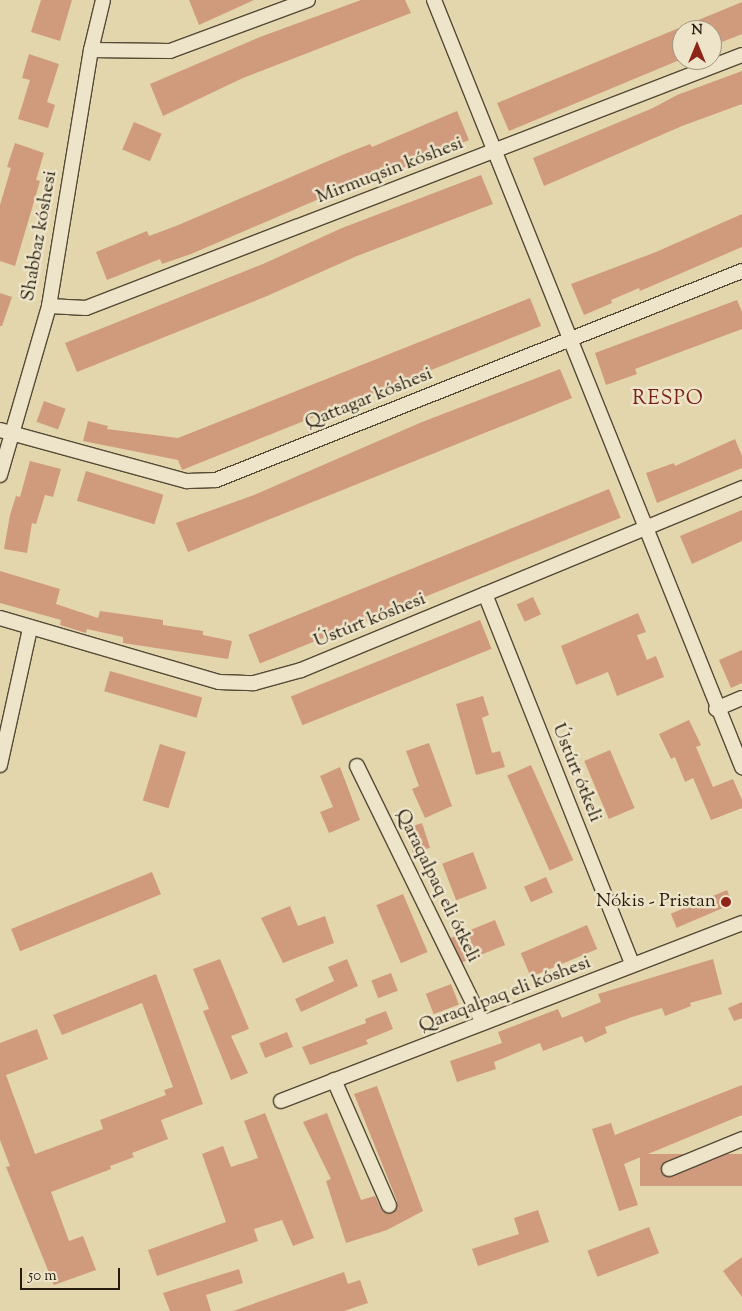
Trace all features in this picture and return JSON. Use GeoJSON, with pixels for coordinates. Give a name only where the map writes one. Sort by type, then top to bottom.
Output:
{"type":"FeatureCollection","features":[{"type":"Feature","properties":{"kind":"street","name":"Shabbaz kóshesi"},"geometry":{"type":"LineString","coordinates":[[0,475],[6,432],[49,306],[91,50],[103,0]]}},
{"type":"Feature","properties":{"kind":"street"},"geometry":{"type":"LineString","coordinates":[[91,50],[170,51],[308,0]]}},
{"type":"Feature","properties":{"kind":"street"},"geometry":{"type":"LineString","coordinates":[[434,0],[493,150],[572,339],[716,709],[742,767]]}},
{"type":"Feature","properties":{"kind":"street","name":"Mirmuqsin kóshesi"},"geometry":{"type":"LineString","coordinates":[[49,306],[86,308],[742,55]]}},
{"type":"Feature","properties":{"kind":"street","name":"Qattagar kóshesi"},"geometry":{"type":"LineString","coordinates":[[6,432],[187,480],[216,480],[742,271]]}},
{"type":"Feature","properties":{"kind":"street","name":"Ústúrt kóshesi"},"geometry":{"type":"LineString","coordinates":[[0,618],[30,629],[219,682],[254,683],[301,670],[742,488]]}},
{"type":"Feature","properties":{"kind":"street","name":"Ústúrt ótkeli"},"geometry":{"type":"LineString","coordinates":[[485,594],[633,965]]}},
{"type":"Feature","properties":{"kind":"street"},"geometry":{"type":"LineString","coordinates":[[0,765],[30,629]]}},
{"type":"Feature","properties":{"kind":"street"},"geometry":{"type":"LineString","coordinates":[[716,709],[742,698]]}},
{"type":"Feature","properties":{"kind":"street","name":"Qaraqalpaq eli ótkeli"},"geometry":{"type":"LineString","coordinates":[[356,766],[483,1023]]}},
{"type":"Feature","properties":{"kind":"street","name":"Qaraqalpaq eli kóshesi"},"geometry":{"type":"LineString","coordinates":[[281,1101],[742,923]]}},
{"type":"Feature","properties":{"kind":"street"},"geometry":{"type":"LineString","coordinates":[[334,1080],[389,1205]]}},
{"type":"Feature","properties":{"kind":"street"},"geometry":{"type":"LineString","coordinates":[[669,1168],[742,1139]]}},
{"type":"Feature","properties":{"kind":"building"},"geometry":{"type":"Polygon","coordinates":[[[41,0],[72,0],[60,41],[31,32],[41,0]]]}},
{"type":"Feature","properties":{"kind":"building"},"geometry":{"type":"Polygon","coordinates":[[[189,0],[254,0],[199,25],[189,0]]]}},
{"type":"Feature","properties":{"kind":"building"},"geometry":{"type":"Polygon","coordinates":[[[361,0],[405,0],[411,13],[243,78],[163,116],[150,84],[260,37],[361,0]]]}},
{"type":"Feature","properties":{"kind":"building"},"geometry":{"type":"Polygon","coordinates":[[[742,2],[742,34],[722,42],[722,20],[698,20],[742,2]]]}},
{"type":"Feature","properties":{"kind":"building"},"geometry":{"type":"Polygon","coordinates":[[[672,31],[672,63],[509,131],[497,103],[672,31]]]}},
{"type":"Feature","properties":{"kind":"building"},"geometry":{"type":"Polygon","coordinates":[[[29,54],[59,64],[47,102],[55,105],[48,128],[18,119],[30,80],[22,78],[29,54]]]}},
{"type":"Feature","properties":{"kind":"building"},"geometry":{"type":"Polygon","coordinates":[[[742,71],[742,104],[682,126],[544,186],[533,158],[653,108],[677,95],[742,71]]]}},
{"type":"Feature","properties":{"kind":"building"},"geometry":{"type":"Polygon","coordinates":[[[457,111],[469,140],[391,173],[390,169],[191,254],[162,264],[160,259],[107,280],[96,252],[147,231],[149,236],[176,226],[347,153],[370,144],[372,147],[457,111]]]}},
{"type":"Feature","properties":{"kind":"building"},"geometry":{"type":"Polygon","coordinates":[[[134,122],[162,134],[150,161],[122,150],[134,122]]]}},
{"type":"Feature","properties":{"kind":"building"},"geometry":{"type":"Polygon","coordinates":[[[15,143],[44,153],[36,180],[40,181],[15,266],[0,261],[0,205],[11,168],[7,167],[15,143]]]}},
{"type":"Feature","properties":{"kind":"building"},"geometry":{"type":"Polygon","coordinates":[[[481,175],[493,204],[357,256],[267,296],[77,372],[65,343],[263,264],[342,228],[481,175]]]}},
{"type":"Feature","properties":{"kind":"building"},"geometry":{"type":"Polygon","coordinates":[[[742,214],[742,247],[640,291],[639,288],[611,300],[612,303],[584,315],[571,284],[656,252],[742,214]]]}},
{"type":"Feature","properties":{"kind":"building"},"geometry":{"type":"Polygon","coordinates":[[[0,293],[12,297],[2,326],[0,326],[0,293]]]}},
{"type":"Feature","properties":{"kind":"building"},"geometry":{"type":"Polygon","coordinates":[[[530,298],[541,326],[182,470],[178,460],[83,441],[88,421],[108,426],[107,429],[178,438],[530,298]]]}},
{"type":"Feature","properties":{"kind":"building"},"geometry":{"type":"Polygon","coordinates":[[[737,300],[742,312],[742,329],[635,369],[637,374],[606,385],[595,353],[737,300]]]}},
{"type":"Feature","properties":{"kind":"building"},"geometry":{"type":"Polygon","coordinates":[[[560,369],[572,398],[188,552],[176,523],[254,495],[422,422],[560,369]]]}},
{"type":"Feature","properties":{"kind":"building"},"geometry":{"type":"Polygon","coordinates":[[[44,401],[66,409],[58,430],[36,422],[44,401]]]}},
{"type":"Feature","properties":{"kind":"building"},"geometry":{"type":"Polygon","coordinates":[[[735,439],[742,456],[742,468],[657,503],[646,473],[674,463],[675,466],[735,439]]]}},
{"type":"Feature","properties":{"kind":"building"},"geometry":{"type":"Polygon","coordinates":[[[30,461],[61,469],[53,497],[45,495],[36,524],[32,523],[27,553],[4,549],[10,515],[16,496],[20,497],[30,461]]]}},
{"type":"Feature","properties":{"kind":"building"},"geometry":{"type":"Polygon","coordinates":[[[86,471],[163,495],[154,524],[77,501],[86,471]]]}},
{"type":"Feature","properties":{"kind":"building"},"geometry":{"type":"Polygon","coordinates":[[[609,489],[621,518],[260,663],[248,635],[609,489]]]}},
{"type":"Feature","properties":{"kind":"building"},"geometry":{"type":"Polygon","coordinates":[[[742,510],[742,541],[692,564],[680,536],[742,510]]]}},
{"type":"Feature","properties":{"kind":"building"},"geometry":{"type":"Polygon","coordinates":[[[0,571],[60,589],[56,604],[98,618],[100,611],[163,620],[163,625],[203,631],[203,635],[232,641],[228,659],[123,643],[123,637],[87,629],[86,633],[60,625],[61,620],[0,603],[0,571]]]}},
{"type":"Feature","properties":{"kind":"building"},"geometry":{"type":"Polygon","coordinates":[[[533,597],[541,614],[525,622],[517,605],[533,597]]]}},
{"type":"Feature","properties":{"kind":"building"},"geometry":{"type":"Polygon","coordinates":[[[638,613],[646,632],[637,635],[647,660],[656,656],[664,677],[617,696],[608,672],[576,685],[561,646],[638,613]]]}},
{"type":"Feature","properties":{"kind":"building"},"geometry":{"type":"Polygon","coordinates":[[[480,620],[492,649],[302,725],[291,696],[480,620]]]}},
{"type":"Feature","properties":{"kind":"building"},"geometry":{"type":"Polygon","coordinates":[[[742,650],[742,683],[731,688],[719,660],[742,650]]]}},
{"type":"Feature","properties":{"kind":"building"},"geometry":{"type":"Polygon","coordinates":[[[110,671],[202,697],[196,718],[104,691],[110,671]]]}},
{"type":"Feature","properties":{"kind":"building"},"geometry":{"type":"Polygon","coordinates":[[[483,696],[489,715],[482,718],[492,753],[500,751],[505,767],[476,775],[456,704],[483,696]]]}},
{"type":"Feature","properties":{"kind":"building"},"geometry":{"type":"Polygon","coordinates":[[[689,720],[701,745],[696,747],[713,787],[733,779],[742,800],[742,808],[711,820],[693,778],[685,782],[675,757],[671,759],[659,734],[689,720]]]}},
{"type":"Feature","properties":{"kind":"building"},"geometry":{"type":"Polygon","coordinates":[[[429,743],[452,806],[425,818],[412,789],[419,786],[406,751],[429,743]]]}},
{"type":"Feature","properties":{"kind":"building"},"geometry":{"type":"Polygon","coordinates":[[[160,744],[186,752],[169,808],[143,800],[160,744]]]}},
{"type":"Feature","properties":{"kind":"building"},"geometry":{"type":"Polygon","coordinates":[[[610,750],[635,808],[609,819],[584,761],[610,750]]]}},
{"type":"Feature","properties":{"kind":"building"},"geometry":{"type":"Polygon","coordinates":[[[531,765],[573,860],[550,871],[507,776],[531,765]]]}},
{"type":"Feature","properties":{"kind":"building"},"geometry":{"type":"Polygon","coordinates":[[[340,767],[360,820],[329,833],[320,812],[333,807],[320,776],[340,767]]]}},
{"type":"Feature","properties":{"kind":"building"},"geometry":{"type":"Polygon","coordinates":[[[422,823],[430,848],[413,853],[405,829],[422,823]]]}},
{"type":"Feature","properties":{"kind":"building"},"geometry":{"type":"Polygon","coordinates":[[[473,852],[487,888],[456,900],[442,864],[473,852]]]}},
{"type":"Feature","properties":{"kind":"building"},"geometry":{"type":"Polygon","coordinates":[[[152,872],[161,894],[20,951],[11,929],[152,872]]]}},
{"type":"Feature","properties":{"kind":"building"},"geometry":{"type":"Polygon","coordinates":[[[546,877],[553,893],[531,902],[524,887],[546,877]]]}},
{"type":"Feature","properties":{"kind":"building"},"geometry":{"type":"Polygon","coordinates":[[[727,890],[733,904],[677,928],[671,914],[727,890]]]}},
{"type":"Feature","properties":{"kind":"building"},"geometry":{"type":"Polygon","coordinates":[[[403,894],[428,952],[401,963],[376,905],[403,894]]]}},
{"type":"Feature","properties":{"kind":"building"},"geometry":{"type":"Polygon","coordinates":[[[290,906],[298,926],[325,916],[334,943],[283,963],[261,918],[290,906]]]}},
{"type":"Feature","properties":{"kind":"building"},"geometry":{"type":"Polygon","coordinates":[[[495,920],[505,945],[461,963],[450,938],[495,920]]]}},
{"type":"Feature","properties":{"kind":"building"},"geometry":{"type":"Polygon","coordinates":[[[587,925],[597,949],[531,977],[521,953],[587,925]]]}},
{"type":"Feature","properties":{"kind":"building"},"geometry":{"type":"Polygon","coordinates":[[[220,959],[249,1029],[231,1036],[248,1073],[231,1080],[203,1011],[209,1009],[193,969],[220,959]]]}},
{"type":"Feature","properties":{"kind":"building"},"geometry":{"type":"Polygon","coordinates":[[[347,959],[358,986],[301,1012],[295,999],[334,981],[328,967],[347,959]]]}},
{"type":"Feature","properties":{"kind":"building"},"geometry":{"type":"Polygon","coordinates":[[[713,959],[722,994],[690,1003],[691,1006],[665,1016],[662,1008],[632,1017],[605,1027],[607,1033],[585,1043],[582,1036],[543,1051],[540,1043],[494,1062],[496,1069],[457,1082],[450,1061],[502,1043],[498,1032],[558,1009],[562,1018],[601,1002],[598,994],[713,959]]]}},
{"type":"Feature","properties":{"kind":"building"},"geometry":{"type":"Polygon","coordinates":[[[391,973],[398,991],[378,998],[371,981],[391,973]]]}},
{"type":"Feature","properties":{"kind":"building"},"geometry":{"type":"Polygon","coordinates":[[[156,974],[203,1104],[161,1120],[168,1139],[132,1153],[134,1157],[110,1166],[111,1169],[51,1192],[69,1241],[83,1236],[96,1270],[54,1285],[6,1167],[10,1166],[0,1140],[0,1043],[37,1029],[48,1059],[6,1075],[35,1154],[103,1129],[100,1120],[166,1095],[164,1090],[173,1087],[142,1003],[62,1035],[53,1015],[156,974]]]}},
{"type":"Feature","properties":{"kind":"building"},"geometry":{"type":"Polygon","coordinates":[[[451,984],[459,1005],[434,1014],[426,994],[451,984]]]}},
{"type":"Feature","properties":{"kind":"building"},"geometry":{"type":"Polygon","coordinates":[[[742,1002],[742,1018],[734,1021],[728,1008],[742,1002]]]}},
{"type":"Feature","properties":{"kind":"building"},"geometry":{"type":"Polygon","coordinates":[[[386,1011],[393,1029],[366,1040],[368,1044],[310,1065],[302,1047],[366,1023],[365,1019],[386,1011]]]}},
{"type":"Feature","properties":{"kind":"building"},"geometry":{"type":"Polygon","coordinates":[[[287,1032],[293,1047],[265,1058],[259,1043],[287,1032]]]}},
{"type":"Feature","properties":{"kind":"building"},"geometry":{"type":"Polygon","coordinates":[[[742,1085],[742,1115],[624,1164],[638,1205],[619,1211],[592,1129],[611,1123],[615,1135],[742,1085]]]}},
{"type":"Feature","properties":{"kind":"building"},"geometry":{"type":"Polygon","coordinates":[[[377,1086],[423,1211],[387,1230],[346,1243],[326,1181],[331,1179],[303,1122],[327,1113],[361,1200],[375,1196],[383,1212],[393,1213],[397,1201],[354,1094],[377,1086]]]}},
{"type":"Feature","properties":{"kind":"building"},"geometry":{"type":"Polygon","coordinates":[[[265,1113],[314,1238],[293,1246],[282,1220],[254,1229],[258,1241],[157,1276],[148,1250],[226,1222],[202,1154],[223,1146],[231,1167],[258,1158],[244,1121],[265,1113]]]}},
{"type":"Feature","properties":{"kind":"building"},"geometry":{"type":"Polygon","coordinates":[[[640,1154],[742,1154],[742,1186],[640,1186],[640,1154]]]}},
{"type":"Feature","properties":{"kind":"building"},"geometry":{"type":"Polygon","coordinates":[[[538,1210],[549,1242],[478,1266],[472,1249],[519,1234],[514,1218],[538,1210]]]}},
{"type":"Feature","properties":{"kind":"building"},"geometry":{"type":"Polygon","coordinates":[[[649,1227],[659,1253],[597,1277],[587,1251],[649,1227]]]}},
{"type":"Feature","properties":{"kind":"building"},"geometry":{"type":"Polygon","coordinates":[[[742,1257],[742,1297],[723,1271],[742,1257]]]}},
{"type":"Feature","properties":{"kind":"building"},"geometry":{"type":"Polygon","coordinates":[[[239,1269],[243,1283],[206,1295],[211,1311],[170,1311],[163,1293],[239,1269]]]}},
{"type":"Feature","properties":{"kind":"building"},"geometry":{"type":"Polygon","coordinates":[[[344,1272],[348,1284],[360,1280],[368,1303],[344,1311],[233,1311],[344,1272]]]}},
{"type":"Feature","properties":{"kind":"place","name":"Nókis - Pristan"},"geometry":{"type":"Point","coordinates":[726,902]}},
{"type":"Feature","properties":{"kind":"district","name":"RESPO"},"geometry":{"type":"Point","coordinates":[668,399]}}]}
